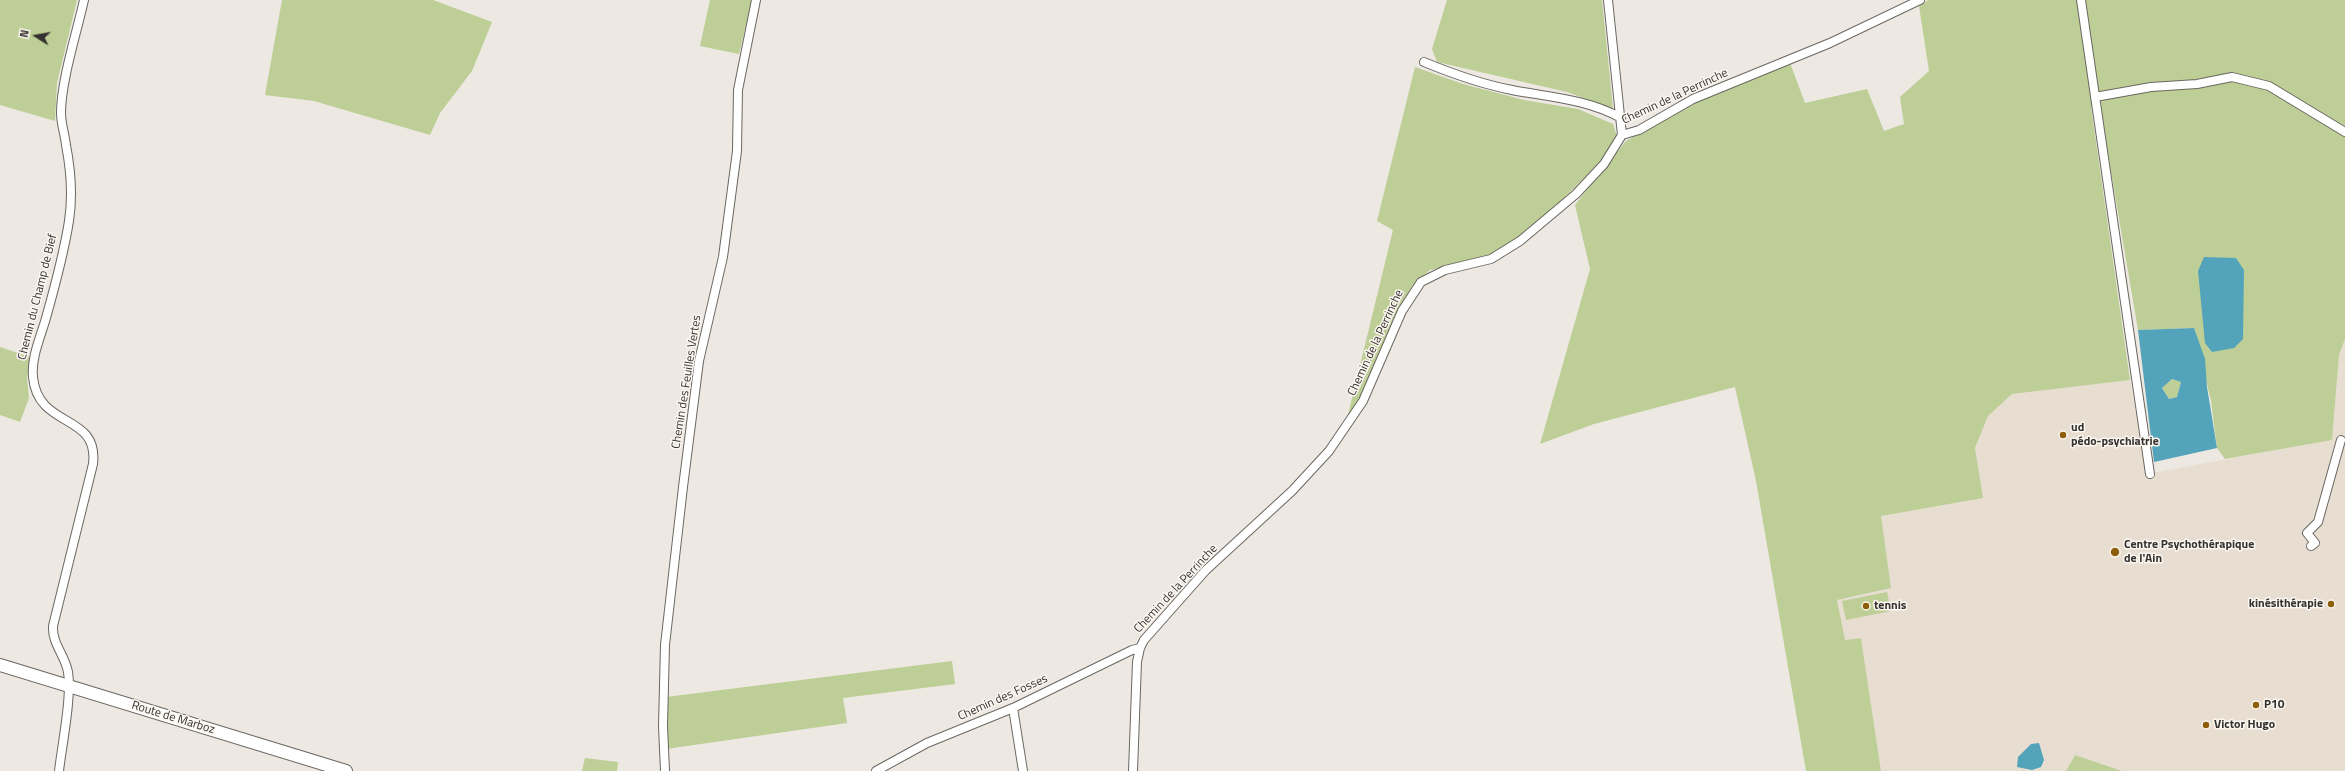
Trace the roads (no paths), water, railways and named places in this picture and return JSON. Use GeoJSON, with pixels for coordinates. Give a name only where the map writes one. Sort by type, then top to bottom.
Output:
{"type":"FeatureCollection","features":[{"type":"Feature","properties":{"kind":"main road","name":"Route de Marboz"},"geometry":{"type":"LineString","coordinates":[[0,665],[346,771]]}},
{"type":"Feature","properties":{"kind":"street","name":"Chemin du Champ de Bief"},"geometry":{"type":"LineString","coordinates":[[59,771],[69,686],[66,664],[54,640],[53,626],[93,464],[94,449],[90,438],[83,431],[58,417],[44,406],[35,386],[33,372],[35,357],[57,276],[70,212],[70,170],[61,108],[84,0]]}},
{"type":"Feature","properties":{"kind":"street","name":"Chemin des Feuilles Vertes"},"geometry":{"type":"LineString","coordinates":[[665,771],[663,726],[665,645],[682,495],[706,322],[715,295],[723,257],[737,151],[738,90],[756,0]]}},
{"type":"Feature","properties":{"kind":"street"},"geometry":{"type":"LineString","coordinates":[[1608,0],[1622,135]]}},
{"type":"Feature","properties":{"kind":"street","name":"Chemin de la Perrinche"},"geometry":{"type":"LineString","coordinates":[[1133,771],[1134,693],[1140,648],[1166,614],[1206,570],[1292,491],[1329,451],[1362,401],[1402,311],[1411,295],[1421,282],[1445,270],[1491,259],[1520,241],[1576,194],[1604,164],[1622,135],[1638,130],[1693,99],[1830,43],[1920,0]]}},
{"type":"Feature","properties":{"kind":"street"},"geometry":{"type":"LineString","coordinates":[[2081,0],[2150,474]]}},
{"type":"Feature","properties":{"kind":"street"},"geometry":{"type":"LineString","coordinates":[[1424,62],[1477,82],[1588,104],[1621,118]]}},
{"type":"Feature","properties":{"kind":"street"},"geometry":{"type":"LineString","coordinates":[[2095,97],[2151,87],[2197,84],[2232,77],[2269,86],[2345,132]]}},
{"type":"Feature","properties":{"kind":"street"},"geometry":{"type":"LineString","coordinates":[[2311,546],[2315,543],[2307,533],[2318,522],[2341,440]]}},
{"type":"Feature","properties":{"kind":"street","name":"Chemin des Fosses"},"geometry":{"type":"LineString","coordinates":[[876,771],[892,767],[927,743],[1013,708],[1132,650],[1140,648]]}},
{"type":"Feature","properties":{"kind":"street"},"geometry":{"type":"LineString","coordinates":[[1013,708],[1023,771]]}},
{"type":"Feature","properties":{"kind":"water"},"geometry":{"type":"Polygon","coordinates":[[[2204,257],[2236,258],[2244,270],[2243,339],[2234,348],[2212,352],[2205,343],[2198,271],[2204,257]]]}},
{"type":"Feature","properties":{"kind":"water"},"geometry":{"type":"Polygon","coordinates":[[[2194,328],[2205,359],[2207,387],[2217,448],[2154,462],[2138,330],[2194,328]],[[2172,379],[2162,388],[2169,399],[2177,397],[2181,382],[2172,379]]]}},
{"type":"Feature","properties":{"kind":"water"},"geometry":{"type":"Polygon","coordinates":[[[2039,743],[2044,760],[2041,767],[2032,770],[2017,767],[2018,757],[2031,744],[2039,743]]]}},
{"type":"Feature","properties":{"kind":"place","name":"ud pédo-psychiatrie"},"geometry":{"type":"Point","coordinates":[2063,435]}},
{"type":"Feature","properties":{"kind":"place","name":"Centre Psychothérapique de l'Ain"},"geometry":{"type":"Point","coordinates":[2115,552]}},
{"type":"Feature","properties":{"kind":"place","name":"kinésithérapie"},"geometry":{"type":"Point","coordinates":[2331,604]}},
{"type":"Feature","properties":{"kind":"place","name":"tennis"},"geometry":{"type":"Point","coordinates":[1866,606]}},
{"type":"Feature","properties":{"kind":"place","name":"P10"},"geometry":{"type":"Point","coordinates":[2256,705]}},
{"type":"Feature","properties":{"kind":"place","name":"Victor Hugo"},"geometry":{"type":"Point","coordinates":[2206,725]}}]}
